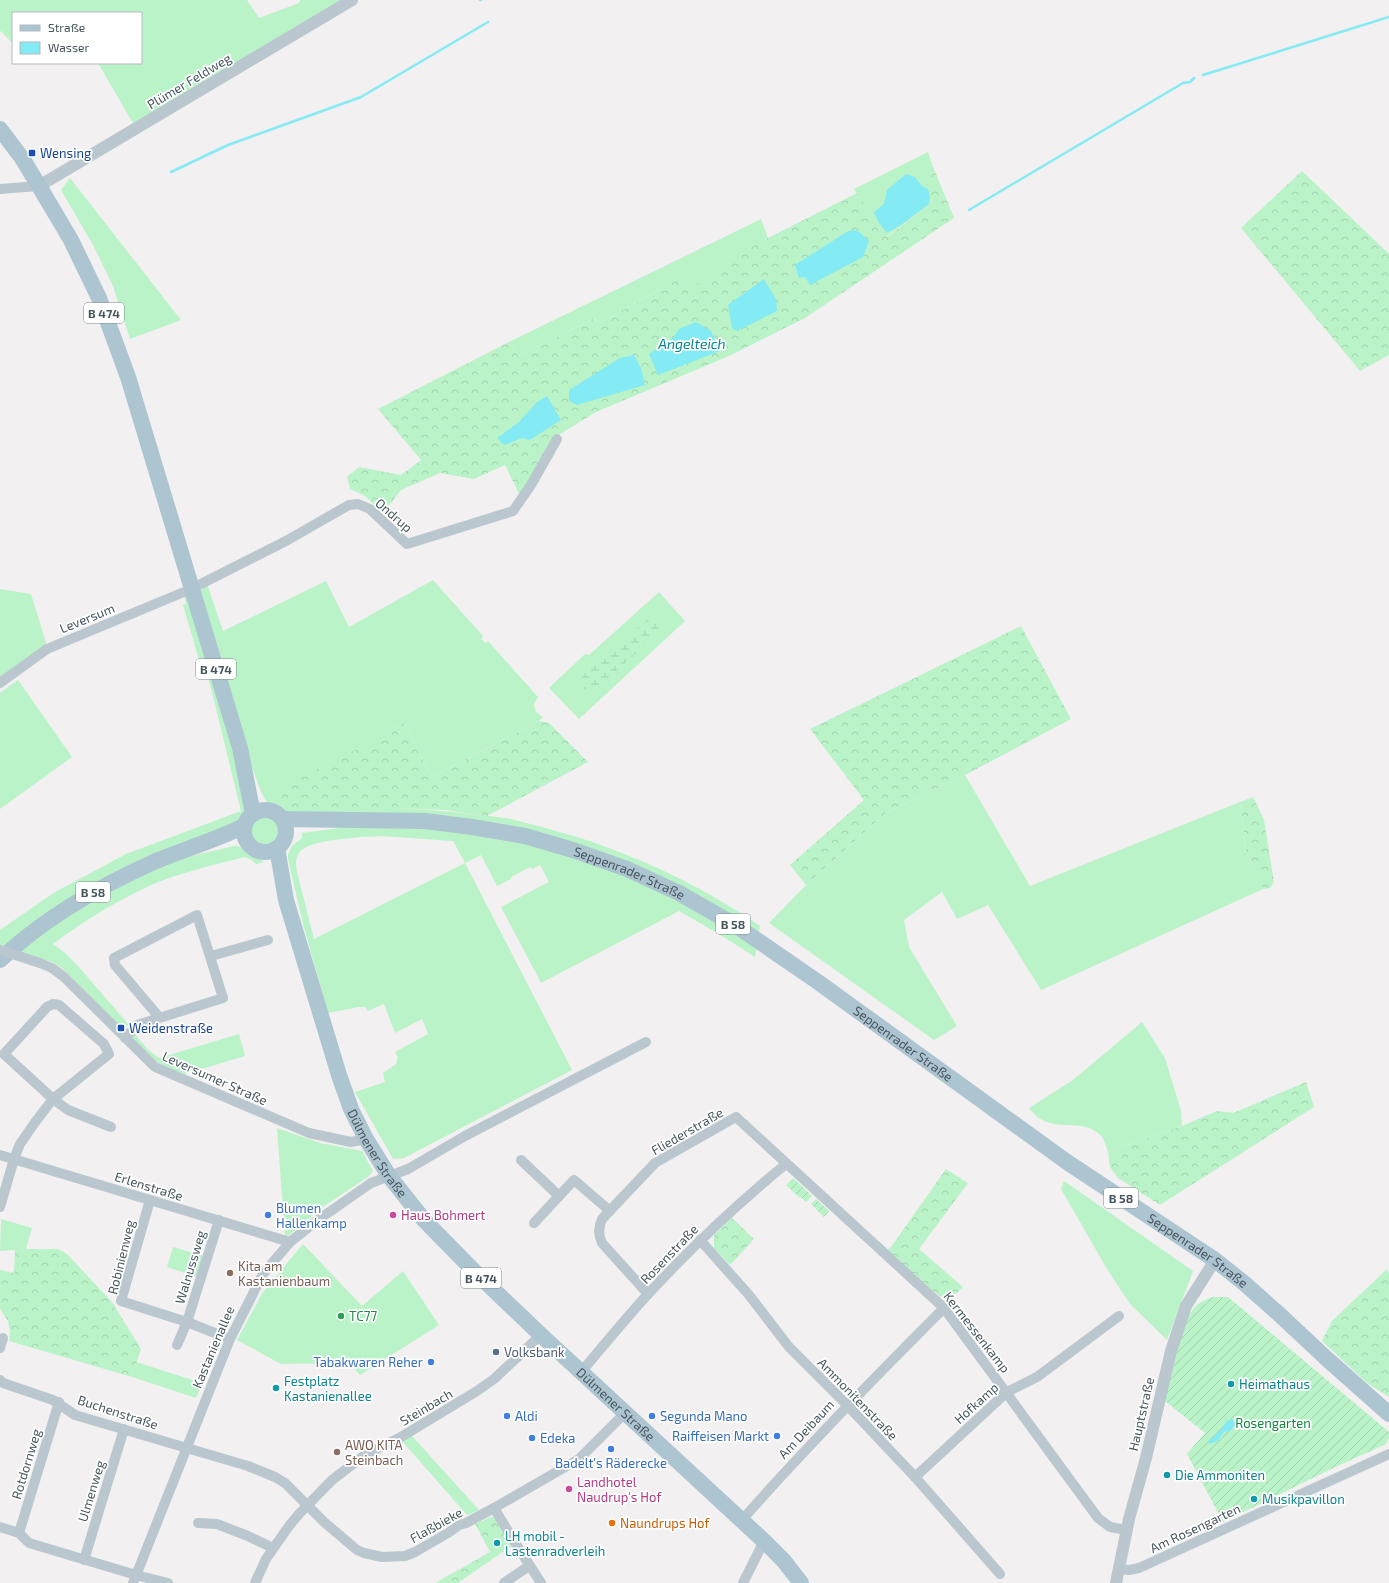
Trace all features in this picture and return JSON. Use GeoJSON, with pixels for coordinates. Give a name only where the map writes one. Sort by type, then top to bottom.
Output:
{"type":"FeatureCollection","features":[{"type":"Feature","properties":{"kind":"main road","name":"B 474"},"geometry":{"type":"LineString","coordinates":[[0,129],[22,158],[40,186],[71,240],[99,298],[110,327],[128,377],[191,590],[240,748],[255,817]]}},
{"type":"Feature","properties":{"kind":"main road"},"geometry":{"type":"LineString","coordinates":[[277,814],[282,819],[285,824],[281,842],[270,851],[262,852],[256,850],[247,842],[244,835],[255,817],[277,814]]}},
{"type":"Feature","properties":{"kind":"main road","name":"B 58"},"geometry":{"type":"LineString","coordinates":[[0,960],[16,945],[77,902],[130,873],[232,832],[255,817]]}},
{"type":"Feature","properties":{"kind":"main road","name":"Seppenrader Straße"},"geometry":{"type":"LineString","coordinates":[[282,819],[425,822],[472,827],[525,836],[574,850],[627,869],[679,893],[748,934],[818,982],[1067,1162],[1215,1260],[1280,1314],[1327,1359],[1389,1414]]}},
{"type":"Feature","properties":{"kind":"main road","name":"Seppenrader Straße"},"geometry":{"type":"LineString","coordinates":[[281,842],[300,831],[349,820]]}},
{"type":"Feature","properties":{"kind":"main road","name":"B 58"},"geometry":{"type":"LineString","coordinates":[[177,853],[247,842]]}},
{"type":"Feature","properties":{"kind":"main road","name":"Dülmener Straße"},"geometry":{"type":"LineString","coordinates":[[281,842],[286,900]]}},
{"type":"Feature","properties":{"kind":"main road","name":"Dülmener Straße"},"geometry":{"type":"LineString","coordinates":[[262,852],[286,900],[339,1075],[351,1109],[366,1139],[389,1176],[442,1240],[541,1335],[742,1520],[762,1545],[784,1561],[800,1583]]}},
{"type":"Feature","properties":{"kind":"street","name":"Plümer Feldweg"},"geometry":{"type":"LineString","coordinates":[[40,186],[352,0]]}},
{"type":"Feature","properties":{"kind":"street"},"geometry":{"type":"LineString","coordinates":[[0,189],[40,186]]}},
{"type":"Feature","properties":{"kind":"street","name":"Ondrup"},"geometry":{"type":"LineString","coordinates":[[191,590],[286,541],[349,505],[358,504],[370,509],[408,544],[512,511],[531,485],[557,440]]}},
{"type":"Feature","properties":{"kind":"street","name":"Leversum"},"geometry":{"type":"LineString","coordinates":[[0,683],[47,649],[191,590]]}},
{"type":"Feature","properties":{"kind":"street"},"geometry":{"type":"LineString","coordinates":[[125,1038],[137,1025],[223,998],[197,915],[114,958],[115,965],[159,1017]]}},
{"type":"Feature","properties":{"kind":"street"},"geometry":{"type":"LineString","coordinates":[[211,956],[268,940]]}},
{"type":"Feature","properties":{"kind":"street","name":"Leversumer Straße"},"geometry":{"type":"LineString","coordinates":[[0,950],[52,968],[64,977],[155,1067],[309,1133],[351,1142],[366,1139]]}},
{"type":"Feature","properties":{"kind":"street"},"geometry":{"type":"LineString","coordinates":[[0,1207],[20,1144],[36,1121],[53,1099],[109,1054],[104,1044],[59,1005],[53,1004],[47,1006],[2,1056],[53,1099],[68,1110],[111,1127]]}},
{"type":"Feature","properties":{"kind":"street","name":"Kastanienallee"},"geometry":{"type":"LineString","coordinates":[[134,1579],[230,1339],[262,1274],[290,1242],[315,1222],[371,1183],[408,1169],[465,1136],[646,1042]]}},
{"type":"Feature","properties":{"kind":"street","name":"Fliederstraße"},"geometry":{"type":"LineString","coordinates":[[648,1294],[602,1243],[600,1238],[600,1224],[610,1211],[655,1163],[736,1117],[786,1164]]}},
{"type":"Feature","properties":{"kind":"street","name":"Erlenstraße"},"geometry":{"type":"LineString","coordinates":[[0,1155],[290,1242]]}},
{"type":"Feature","properties":{"kind":"street"},"geometry":{"type":"LineString","coordinates":[[521,1160],[559,1196]]}},
{"type":"Feature","properties":{"kind":"street","name":"Rosenstraße"},"geometry":{"type":"LineString","coordinates":[[582,1372],[648,1294],[700,1240],[746,1196],[786,1164]]}},
{"type":"Feature","properties":{"kind":"street","name":"Kermessenkamp"},"geometry":{"type":"LineString","coordinates":[[786,1164],[944,1308],[1098,1518],[1110,1527],[1127,1530]]}},
{"type":"Feature","properties":{"kind":"street"},"geometry":{"type":"LineString","coordinates":[[534,1223],[574,1180],[610,1211]]}},
{"type":"Feature","properties":{"kind":"street","name":"Robinienweg"},"geometry":{"type":"LineString","coordinates":[[150,1200],[120,1301],[187,1322],[230,1339]]}},
{"type":"Feature","properties":{"kind":"street","name":"Walnussweg"},"geometry":{"type":"LineString","coordinates":[[187,1322],[219,1220]]}},
{"type":"Feature","properties":{"kind":"street","name":"Ammonitenstraße"},"geometry":{"type":"LineString","coordinates":[[700,1240],[749,1295],[789,1347],[847,1405],[915,1477],[1000,1574]]}},
{"type":"Feature","properties":{"kind":"street","name":"Hauptstraße"},"geometry":{"type":"LineString","coordinates":[[1118,1579],[1127,1530],[1171,1351],[1186,1306],[1215,1260]]}},
{"type":"Feature","properties":{"kind":"street","name":"Am Deibaum"},"geometry":{"type":"LineString","coordinates":[[742,1520],[799,1455],[944,1308]]}},
{"type":"Feature","properties":{"kind":"street","name":"Hofkamp"},"geometry":{"type":"LineString","coordinates":[[915,1477],[1007,1392],[1037,1377],[1119,1316]]}},
{"type":"Feature","properties":{"kind":"street"},"geometry":{"type":"LineString","coordinates":[[177,1345],[187,1322]]}},
{"type":"Feature","properties":{"kind":"street","name":"Steinbach"},"geometry":{"type":"LineString","coordinates":[[255,1583],[273,1548],[299,1514],[332,1480],[365,1455],[401,1437],[477,1391],[494,1379],[541,1335]]}},
{"type":"Feature","properties":{"kind":"street","name":"Buchenstraße"},"geometry":{"type":"LineString","coordinates":[[0,1380],[3,1383],[59,1402],[75,1415],[186,1447]]}},
{"type":"Feature","properties":{"kind":"street","name":"Rotdornweg"},"geometry":{"type":"LineString","coordinates":[[19,1533],[59,1402]]}},
{"type":"Feature","properties":{"kind":"street","name":"Flaßbieke"},"geometry":{"type":"LineString","coordinates":[[186,1447],[275,1476],[285,1483],[336,1533],[357,1550],[373,1556],[391,1558],[405,1556],[415,1552],[459,1525],[466,1523],[494,1508],[579,1459],[626,1412]]}},
{"type":"Feature","properties":{"kind":"street","name":"Ulmenweg"},"geometry":{"type":"LineString","coordinates":[[84,1560],[124,1429]]}},
{"type":"Feature","properties":{"kind":"street","name":"Am Rosengarten"},"geometry":{"type":"LineString","coordinates":[[1118,1579],[1129,1570],[1139,1568],[1389,1454]]}},
{"type":"Feature","properties":{"kind":"street"},"geometry":{"type":"LineString","coordinates":[[494,1508],[541,1583]]}},
{"type":"Feature","properties":{"kind":"street"},"geometry":{"type":"LineString","coordinates":[[198,1523],[217,1524],[273,1548]]}},
{"type":"Feature","properties":{"kind":"street"},"geometry":{"type":"LineString","coordinates":[[0,1527],[19,1533],[29,1543],[84,1560],[134,1579],[168,1583]]}},
{"type":"Feature","properties":{"kind":"street"},"geometry":{"type":"LineString","coordinates":[[743,1583],[762,1545]]}},
{"type":"Feature","properties":{"kind":"street"},"geometry":{"type":"LineString","coordinates":[[504,1583],[529,1566]]}},
{"type":"Feature","properties":{"kind":"green space"},"geometry":{"type":"Polygon","coordinates":[[[0,0],[247,0],[259,18],[299,3],[300,0],[343,0],[134,125],[99,64],[142,64],[142,12],[12,12],[12,43],[1,31],[0,32],[0,0]]]}},
{"type":"Feature","properties":{"kind":"green space"},"geometry":{"type":"Polygon","coordinates":[[[928,152],[932,164],[925,172],[933,202],[886,237],[854,189],[928,152]]]}},
{"type":"Feature","properties":{"kind":"green space"},"geometry":{"type":"Polygon","coordinates":[[[932,164],[954,218],[805,318],[729,356],[596,412],[555,437],[520,496],[505,465],[474,479],[440,473],[401,490],[383,513],[365,496],[350,489],[347,477],[359,467],[401,475],[421,460],[378,409],[509,342],[518,356],[593,319],[601,322],[681,278],[691,288],[760,242],[857,193],[887,237],[933,202],[924,172],[932,164]]]}},
{"type":"Feature","properties":{"kind":"green space"},"geometry":{"type":"Polygon","coordinates":[[[1302,171],[1389,254],[1389,355],[1360,371],[1241,228],[1302,171]]]}},
{"type":"Feature","properties":{"kind":"green space"},"geometry":{"type":"Polygon","coordinates":[[[70,178],[181,320],[130,339],[113,286],[93,245],[61,190],[70,178]]]}},
{"type":"Feature","properties":{"kind":"green space"},"geometry":{"type":"Polygon","coordinates":[[[761,219],[768,238],[691,289],[681,278],[601,322],[593,319],[518,356],[509,342],[761,219]]]}},
{"type":"Feature","properties":{"kind":"green space"},"geometry":{"type":"Polygon","coordinates":[[[433,580],[483,636],[481,639],[486,643],[488,641],[538,697],[534,704],[536,712],[543,717],[539,721],[432,777],[404,723],[394,728],[397,808],[454,812],[511,819],[605,846],[659,868],[711,895],[760,926],[759,935],[546,836],[287,816],[267,802],[262,794],[247,754],[198,594],[207,584],[223,631],[326,581],[349,627],[433,580]]]}},
{"type":"Feature","properties":{"kind":"green space"},"geometry":{"type":"Polygon","coordinates":[[[0,589],[31,594],[47,646],[0,680],[0,589]]]}},
{"type":"Feature","properties":{"kind":"green space"},"geometry":{"type":"Polygon","coordinates":[[[659,592],[685,621],[579,719],[549,688],[585,654],[589,655],[659,592]]]}},
{"type":"Feature","properties":{"kind":"green space"},"geometry":{"type":"Polygon","coordinates":[[[184,596],[187,597],[234,742],[246,812],[241,821],[184,846],[5,948],[0,947],[0,930],[55,892],[126,854],[241,811],[207,674],[200,663],[183,605],[186,604],[184,596]]]}},
{"type":"Feature","properties":{"kind":"green space"},"geometry":{"type":"Polygon","coordinates":[[[647,620],[654,622],[659,628],[656,636],[593,691],[584,689],[579,683],[584,674],[647,620]]]}},
{"type":"Feature","properties":{"kind":"green space"},"geometry":{"type":"Polygon","coordinates":[[[1021,626],[1071,719],[965,775],[886,813],[806,885],[790,865],[864,800],[810,729],[1021,626]]]}},
{"type":"Feature","properties":{"kind":"green space"},"geometry":{"type":"Polygon","coordinates":[[[18,680],[72,757],[0,809],[0,693],[18,680]]]}},
{"type":"Feature","properties":{"kind":"green space"},"geometry":{"type":"Polygon","coordinates":[[[539,721],[549,723],[588,762],[487,816],[446,810],[397,808],[297,810],[281,800],[276,790],[395,730],[394,728],[404,723],[432,777],[539,721]]]}},
{"type":"Feature","properties":{"kind":"green space"},"geometry":{"type":"Polygon","coordinates":[[[965,775],[1030,886],[1240,802],[1246,852],[1263,889],[1041,990],[988,905],[957,919],[942,892],[904,920],[909,947],[957,1026],[934,1040],[769,923],[806,885],[886,813],[965,775]]]}},
{"type":"Feature","properties":{"kind":"green space"},"geometry":{"type":"Polygon","coordinates":[[[1253,797],[1264,820],[1274,882],[1270,888],[1263,889],[1246,852],[1240,802],[1253,797]]]}},
{"type":"Feature","properties":{"kind":"green space"},"geometry":{"type":"Polygon","coordinates":[[[265,816],[276,820],[280,831],[276,842],[265,846],[254,842],[250,831],[254,820],[265,816]]]}},
{"type":"Feature","properties":{"kind":"green space"},"geometry":{"type":"Polygon","coordinates":[[[406,826],[528,842],[643,881],[757,946],[755,957],[679,911],[541,983],[501,907],[549,882],[540,865],[532,869],[530,867],[497,886],[481,855],[465,863],[572,1070],[404,1158],[393,1159],[355,1092],[385,1082],[383,1073],[396,1064],[398,1057],[395,1052],[428,1034],[422,1019],[395,1033],[384,1004],[368,1011],[365,1007],[359,1007],[328,1013],[303,924],[288,854],[292,846],[302,838],[302,833],[338,828],[406,826]],[[381,836],[324,842],[304,848],[298,855],[296,867],[314,939],[465,863],[453,841],[381,836]]]}},
{"type":"Feature","properties":{"kind":"green space"},"geometry":{"type":"Polygon","coordinates":[[[234,846],[242,847],[264,862],[256,864],[252,860],[245,857],[160,881],[136,892],[87,920],[53,944],[78,966],[129,1025],[122,1028],[62,968],[53,962],[17,952],[51,925],[108,890],[179,859],[234,846]]]}},
{"type":"Feature","properties":{"kind":"green space"},"geometry":{"type":"Polygon","coordinates":[[[1142,1022],[1165,1058],[1181,1111],[1182,1126],[1108,1152],[1102,1137],[1094,1130],[1086,1127],[1047,1122],[1037,1117],[1029,1108],[1073,1080],[1142,1022]]]}},
{"type":"Feature","properties":{"kind":"green space"},"geometry":{"type":"Polygon","coordinates":[[[134,1033],[147,1049],[159,1058],[239,1034],[245,1056],[185,1074],[178,1071],[173,1072],[149,1056],[131,1036],[134,1033]]]}},
{"type":"Feature","properties":{"kind":"green space"},"geometry":{"type":"Polygon","coordinates":[[[1306,1082],[1314,1107],[1160,1205],[1118,1178],[1110,1167],[1108,1152],[1182,1126],[1217,1111],[1233,1113],[1306,1082]]]}},
{"type":"Feature","properties":{"kind":"green space"},"geometry":{"type":"Polygon","coordinates":[[[277,1128],[320,1143],[362,1151],[373,1171],[368,1177],[324,1206],[289,1235],[285,1236],[277,1128]]]}},
{"type":"Feature","properties":{"kind":"green space"},"geometry":{"type":"Polygon","coordinates":[[[946,1169],[968,1183],[919,1249],[963,1287],[947,1302],[885,1252],[891,1247],[946,1169]]]}},
{"type":"Feature","properties":{"kind":"green space"},"geometry":{"type":"Polygon","coordinates":[[[793,1178],[812,1196],[806,1202],[786,1185],[793,1178]]]}},
{"type":"Feature","properties":{"kind":"green space"},"geometry":{"type":"Polygon","coordinates":[[[1064,1181],[1193,1271],[1167,1340],[1130,1304],[1107,1269],[1061,1189],[1064,1181]]]}},
{"type":"Feature","properties":{"kind":"green space"},"geometry":{"type":"Polygon","coordinates":[[[816,1199],[829,1211],[824,1217],[811,1204],[816,1199]]]}},
{"type":"Feature","properties":{"kind":"green space"},"geometry":{"type":"Polygon","coordinates":[[[732,1218],[754,1239],[730,1265],[714,1248],[714,1235],[732,1218]]]}},
{"type":"Feature","properties":{"kind":"green space"},"geometry":{"type":"Polygon","coordinates":[[[1,1219],[32,1228],[26,1249],[0,1251],[1,1219]]]}},
{"type":"Feature","properties":{"kind":"green space","name":"TC77"},"geometry":{"type":"Polygon","coordinates":[[[303,1244],[362,1306],[403,1271],[439,1325],[360,1375],[350,1363],[281,1364],[237,1340],[263,1292],[303,1244]]]}},
{"type":"Feature","properties":{"kind":"green space"},"geometry":{"type":"Polygon","coordinates":[[[173,1247],[204,1256],[197,1277],[167,1267],[173,1247]]]}},
{"type":"Feature","properties":{"kind":"green space"},"geometry":{"type":"Polygon","coordinates":[[[15,1249],[58,1249],[67,1254],[112,1302],[141,1349],[132,1377],[9,1341],[10,1332],[8,1321],[0,1309],[0,1270],[14,1273],[15,1249]]]}},
{"type":"Feature","properties":{"kind":"green space"},"geometry":{"type":"Polygon","coordinates":[[[1387,1269],[1389,1274],[1389,1397],[1367,1383],[1322,1341],[1332,1321],[1387,1269]]]}},
{"type":"Feature","properties":{"kind":"green space","name":"Rosengarten"},"geometry":{"type":"Polygon","coordinates":[[[1212,1297],[1228,1297],[1389,1432],[1389,1438],[1386,1444],[1223,1522],[1187,1454],[1205,1433],[1165,1401],[1177,1349],[1187,1321],[1192,1311],[1198,1304],[1212,1297]]]}},
{"type":"Feature","properties":{"kind":"green space"},"geometry":{"type":"Polygon","coordinates":[[[136,1362],[202,1383],[196,1398],[132,1377],[136,1362]]]}},
{"type":"Feature","properties":{"kind":"green space"},"geometry":{"type":"Polygon","coordinates":[[[412,1436],[479,1510],[467,1515],[402,1441],[412,1436]]]}},
{"type":"Feature","properties":{"kind":"green space"},"geometry":{"type":"Polygon","coordinates":[[[494,1517],[511,1546],[458,1583],[435,1583],[490,1552],[475,1524],[494,1517]]]}},
{"type":"Feature","properties":{"kind":"water"},"geometry":{"type":"Polygon","coordinates":[[[906,174],[915,177],[922,186],[928,189],[930,196],[929,204],[901,225],[887,233],[879,223],[874,212],[884,204],[887,190],[906,174]]]}},
{"type":"Feature","properties":{"kind":"water"},"geometry":{"type":"Polygon","coordinates":[[[857,230],[869,241],[863,257],[810,285],[805,277],[799,278],[795,265],[848,231],[857,230]]]}},
{"type":"Feature","properties":{"kind":"water"},"geometry":{"type":"Polygon","coordinates":[[[764,279],[776,299],[777,311],[737,331],[732,328],[728,305],[764,279]]]}},
{"type":"Feature","properties":{"kind":"water","name":"Angelteich"},"geometry":{"type":"Polygon","coordinates":[[[696,322],[711,331],[720,351],[658,375],[649,354],[674,337],[679,329],[696,322]]]}},
{"type":"Feature","properties":{"kind":"water"},"geometry":{"type":"Polygon","coordinates":[[[634,355],[641,368],[645,385],[577,405],[569,401],[569,390],[620,358],[634,355]]]}},
{"type":"Feature","properties":{"kind":"water"},"geometry":{"type":"Polygon","coordinates":[[[547,396],[561,420],[530,440],[522,438],[504,445],[497,438],[519,422],[537,402],[547,396]]]}},
{"type":"Feature","properties":{"kind":"water"},"geometry":{"type":"Polygon","coordinates":[[[1232,1419],[1235,1422],[1235,1426],[1230,1431],[1224,1432],[1218,1441],[1209,1444],[1208,1442],[1223,1428],[1226,1422],[1232,1419]]]}},
{"type":"Feature","properties":{"kind":"waterway"},"geometry":{"type":"LineString","coordinates":[[1203,75],[1389,17]]}},
{"type":"Feature","properties":{"kind":"waterway"},"geometry":{"type":"LineString","coordinates":[[171,172],[228,145],[361,97],[488,22]]}},
{"type":"Feature","properties":{"kind":"waterway"},"geometry":{"type":"LineString","coordinates":[[969,210],[1183,83],[1190,82],[1194,78]]}},
{"type":"Feature","properties":{"kind":"place","name":"Wensing"},"geometry":{"type":"Point","coordinates":[32,153]}},
{"type":"Feature","properties":{"kind":"place","name":"Weidenstraße"},"geometry":{"type":"Point","coordinates":[121,1028]}},
{"type":"Feature","properties":{"kind":"place","name":"Blumen Hallenkamp"},"geometry":{"type":"Point","coordinates":[268,1215]}},
{"type":"Feature","properties":{"kind":"place","name":"Haus Bohmert"},"geometry":{"type":"Point","coordinates":[393,1215]}},
{"type":"Feature","properties":{"kind":"place","name":"Kita am Kastanienbaum"},"geometry":{"type":"Point","coordinates":[230,1273]}},
{"type":"Feature","properties":{"kind":"place","name":"TC77"},"geometry":{"type":"Point","coordinates":[341,1316]}},
{"type":"Feature","properties":{"kind":"place","name":"Volksbank"},"geometry":{"type":"Point","coordinates":[496,1352]}},
{"type":"Feature","properties":{"kind":"place","name":"Tabakwaren Reher"},"geometry":{"type":"Point","coordinates":[431,1362]}},
{"type":"Feature","properties":{"kind":"place","name":"Heimathaus"},"geometry":{"type":"Point","coordinates":[1231,1384]}},
{"type":"Feature","properties":{"kind":"place","name":"Festplatz Kastanienallee"},"geometry":{"type":"Point","coordinates":[276,1388]}},
{"type":"Feature","properties":{"kind":"place","name":"Aldi"},"geometry":{"type":"Point","coordinates":[507,1416]}},
{"type":"Feature","properties":{"kind":"place","name":"Segunda Mano"},"geometry":{"type":"Point","coordinates":[652,1416]}},
{"type":"Feature","properties":{"kind":"place","name":"Raiffeisen Markt"},"geometry":{"type":"Point","coordinates":[777,1436]}},
{"type":"Feature","properties":{"kind":"place","name":"Edeka"},"geometry":{"type":"Point","coordinates":[532,1438]}},
{"type":"Feature","properties":{"kind":"place","name":"Badelt's Räderecke"},"geometry":{"type":"Point","coordinates":[611,1449]}},
{"type":"Feature","properties":{"kind":"place","name":"AWO KITA Steinbach"},"geometry":{"type":"Point","coordinates":[337,1452]}},
{"type":"Feature","properties":{"kind":"place","name":"Die Ammoniten"},"geometry":{"type":"Point","coordinates":[1167,1475]}},
{"type":"Feature","properties":{"kind":"place","name":"Landhotel Naudrup's Hof"},"geometry":{"type":"Point","coordinates":[569,1489]}},
{"type":"Feature","properties":{"kind":"place","name":"Musikpavillon"},"geometry":{"type":"Point","coordinates":[1254,1499]}},
{"type":"Feature","properties":{"kind":"place","name":"Naundrups Hof"},"geometry":{"type":"Point","coordinates":[612,1523]}},
{"type":"Feature","properties":{"kind":"place","name":"LH mobil - Lastenradverleih"},"geometry":{"type":"Point","coordinates":[497,1543]}}]}
